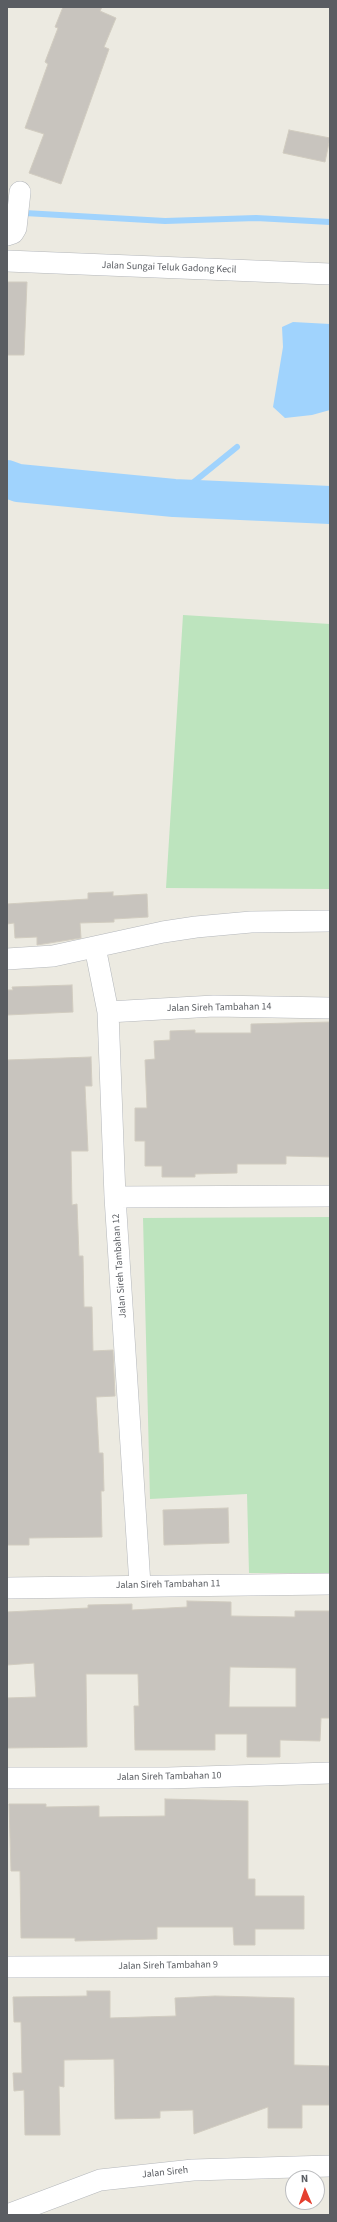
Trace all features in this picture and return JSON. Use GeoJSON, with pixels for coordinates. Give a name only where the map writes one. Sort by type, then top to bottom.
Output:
{"type":"FeatureCollection","features":[{"type":"Feature","properties":{"kind":"street"},"geometry":{"type":"LineString","coordinates":[[13,227],[20,192]]}},
{"type":"Feature","properties":{"kind":"street","name":"Jalan Sungai Teluk Gadong Kecil"},"geometry":{"type":"LineString","coordinates":[[7,261],[330,274]]}},
{"type":"Feature","properties":{"kind":"street"},"geometry":{"type":"LineString","coordinates":[[7,959],[53,956],[163,932],[196,927],[251,922],[330,921]]}},
{"type":"Feature","properties":{"kind":"street","name":"Jalan Sireh Tambahan 12"},"geometry":{"type":"LineString","coordinates":[[95,947],[108,1012],[115,1197],[140,1585]]}},
{"type":"Feature","properties":{"kind":"street","name":"Jalan Sireh Tambahan 14"},"geometry":{"type":"LineString","coordinates":[[108,1012],[214,1006],[330,1008]]}},
{"type":"Feature","properties":{"kind":"street"},"geometry":{"type":"LineString","coordinates":[[115,1197],[330,1196]]}},
{"type":"Feature","properties":{"kind":"street","name":"Jalan Sireh Tambahan 11"},"geometry":{"type":"LineString","coordinates":[[7,1588],[140,1585],[330,1584]]}},
{"type":"Feature","properties":{"kind":"street","name":"Jalan Sireh Tambahan 10"},"geometry":{"type":"LineString","coordinates":[[7,1778],[168,1778],[330,1773]]}},
{"type":"Feature","properties":{"kind":"street","name":"Jalan Sireh Tambahan 9"},"geometry":{"type":"LineString","coordinates":[[7,1967],[330,1966]]}},
{"type":"Feature","properties":{"kind":"street","name":"Jalan Sireh"},"geometry":{"type":"LineString","coordinates":[[7,2215],[100,2180],[193,2170],[330,2166]]}},
{"type":"Feature","properties":{"kind":"green space"},"geometry":{"type":"Polygon","coordinates":[[[183,615],[330,624],[330,889],[166,888],[183,615]]]}},
{"type":"Feature","properties":{"kind":"green space"},"geometry":{"type":"Polygon","coordinates":[[[330,1217],[330,1573],[249,1573],[247,1494],[150,1499],[143,1218],[330,1217]]]}},
{"type":"Feature","properties":{"kind":"water"},"geometry":{"type":"Polygon","coordinates":[[[293,322],[330,324],[330,410],[312,415],[285,418],[273,407],[283,347],[282,327],[293,322]]]}},
{"type":"Feature","properties":{"kind":"building"},"geometry":{"type":"Polygon","coordinates":[[[63,7],[102,7],[100,11],[116,18],[104,47],[109,49],[61,184],[29,173],[44,134],[25,128],[48,64],[45,62],[58,28],[55,27],[63,7]]]}},
{"type":"Feature","properties":{"kind":"building"},"geometry":{"type":"Polygon","coordinates":[[[289,130],[330,138],[325,162],[283,153],[289,130]]]}},
{"type":"Feature","properties":{"kind":"building"},"geometry":{"type":"Polygon","coordinates":[[[7,282],[27,282],[24,355],[7,355],[7,282]]]}},
{"type":"Feature","properties":{"kind":"building"},"geometry":{"type":"Polygon","coordinates":[[[113,892],[113,896],[147,894],[148,917],[114,919],[114,922],[80,923],[81,938],[37,945],[37,937],[15,938],[14,923],[7,924],[7,904],[88,899],[88,893],[113,892]]]}},
{"type":"Feature","properties":{"kind":"building"},"geometry":{"type":"Polygon","coordinates":[[[72,985],[73,1012],[7,1015],[7,990],[13,990],[12,987],[72,985]]]}},
{"type":"Feature","properties":{"kind":"building"},"geometry":{"type":"Polygon","coordinates":[[[330,1022],[330,1157],[286,1156],[286,1164],[237,1164],[237,1173],[195,1174],[195,1177],[162,1177],[162,1166],[145,1166],[145,1141],[135,1141],[135,1108],[147,1108],[145,1060],[155,1059],[154,1041],[170,1040],[170,1031],[195,1030],[195,1033],[251,1033],[251,1024],[330,1022]]]}},
{"type":"Feature","properties":{"kind":"building"},"geometry":{"type":"Polygon","coordinates":[[[91,1057],[92,1086],[85,1086],[88,1151],[71,1151],[72,1205],[77,1204],[79,1256],[83,1256],[84,1307],[92,1307],[93,1351],[113,1350],[115,1396],[96,1397],[99,1453],[103,1453],[104,1491],[101,1491],[102,1537],[29,1538],[29,1545],[7,1545],[7,1060],[91,1057]]]}},
{"type":"Feature","properties":{"kind":"building"},"geometry":{"type":"Polygon","coordinates":[[[228,1508],[229,1543],[164,1545],[163,1510],[228,1508]]]}},
{"type":"Feature","properties":{"kind":"building"},"geometry":{"type":"Polygon","coordinates":[[[187,1601],[231,1602],[231,1616],[295,1617],[295,1611],[330,1611],[330,1718],[321,1718],[320,1741],[280,1740],[280,1757],[247,1757],[247,1734],[215,1734],[215,1750],[135,1750],[134,1706],[139,1706],[138,1674],[86,1674],[87,1747],[7,1748],[7,1698],[36,1697],[34,1663],[7,1665],[7,1612],[88,1608],[88,1605],[132,1604],[132,1610],[187,1607],[187,1601]],[[230,1667],[229,1707],[296,1707],[296,1668],[230,1667]]]}},
{"type":"Feature","properties":{"kind":"building"},"geometry":{"type":"Polygon","coordinates":[[[165,1799],[248,1801],[248,1879],[255,1879],[255,1896],[304,1896],[304,1929],[255,1929],[255,1945],[234,1945],[233,1927],[157,1927],[157,1939],[75,1941],[75,1938],[21,1938],[20,1871],[11,1871],[9,1804],[46,1804],[46,1807],[99,1806],[99,1817],[165,1816],[165,1799]]]}},
{"type":"Feature","properties":{"kind":"building"},"geometry":{"type":"Polygon","coordinates":[[[87,1991],[110,1991],[110,2018],[176,2016],[175,1998],[215,1996],[294,1998],[294,2065],[330,2066],[330,2105],[302,2105],[302,2128],[268,2128],[268,2107],[194,2134],[193,2110],[160,2111],[160,2118],[115,2119],[114,2059],[64,2060],[64,2087],[59,2086],[60,2135],[25,2135],[24,2090],[14,2091],[13,2073],[22,2073],[21,2022],[14,2022],[13,1997],[87,1996],[87,1991]]]}},
{"type":"Feature","properties":{"kind":"waterway"},"geometry":{"type":"LineString","coordinates":[[7,212],[165,221],[256,218],[330,222]]}},
{"type":"Feature","properties":{"kind":"waterway"},"geometry":{"type":"LineString","coordinates":[[174,498],[237,447]]}},
{"type":"Feature","properties":{"kind":"waterway"},"geometry":{"type":"LineString","coordinates":[[7,479],[18,483],[174,498],[330,505]]}}]}
